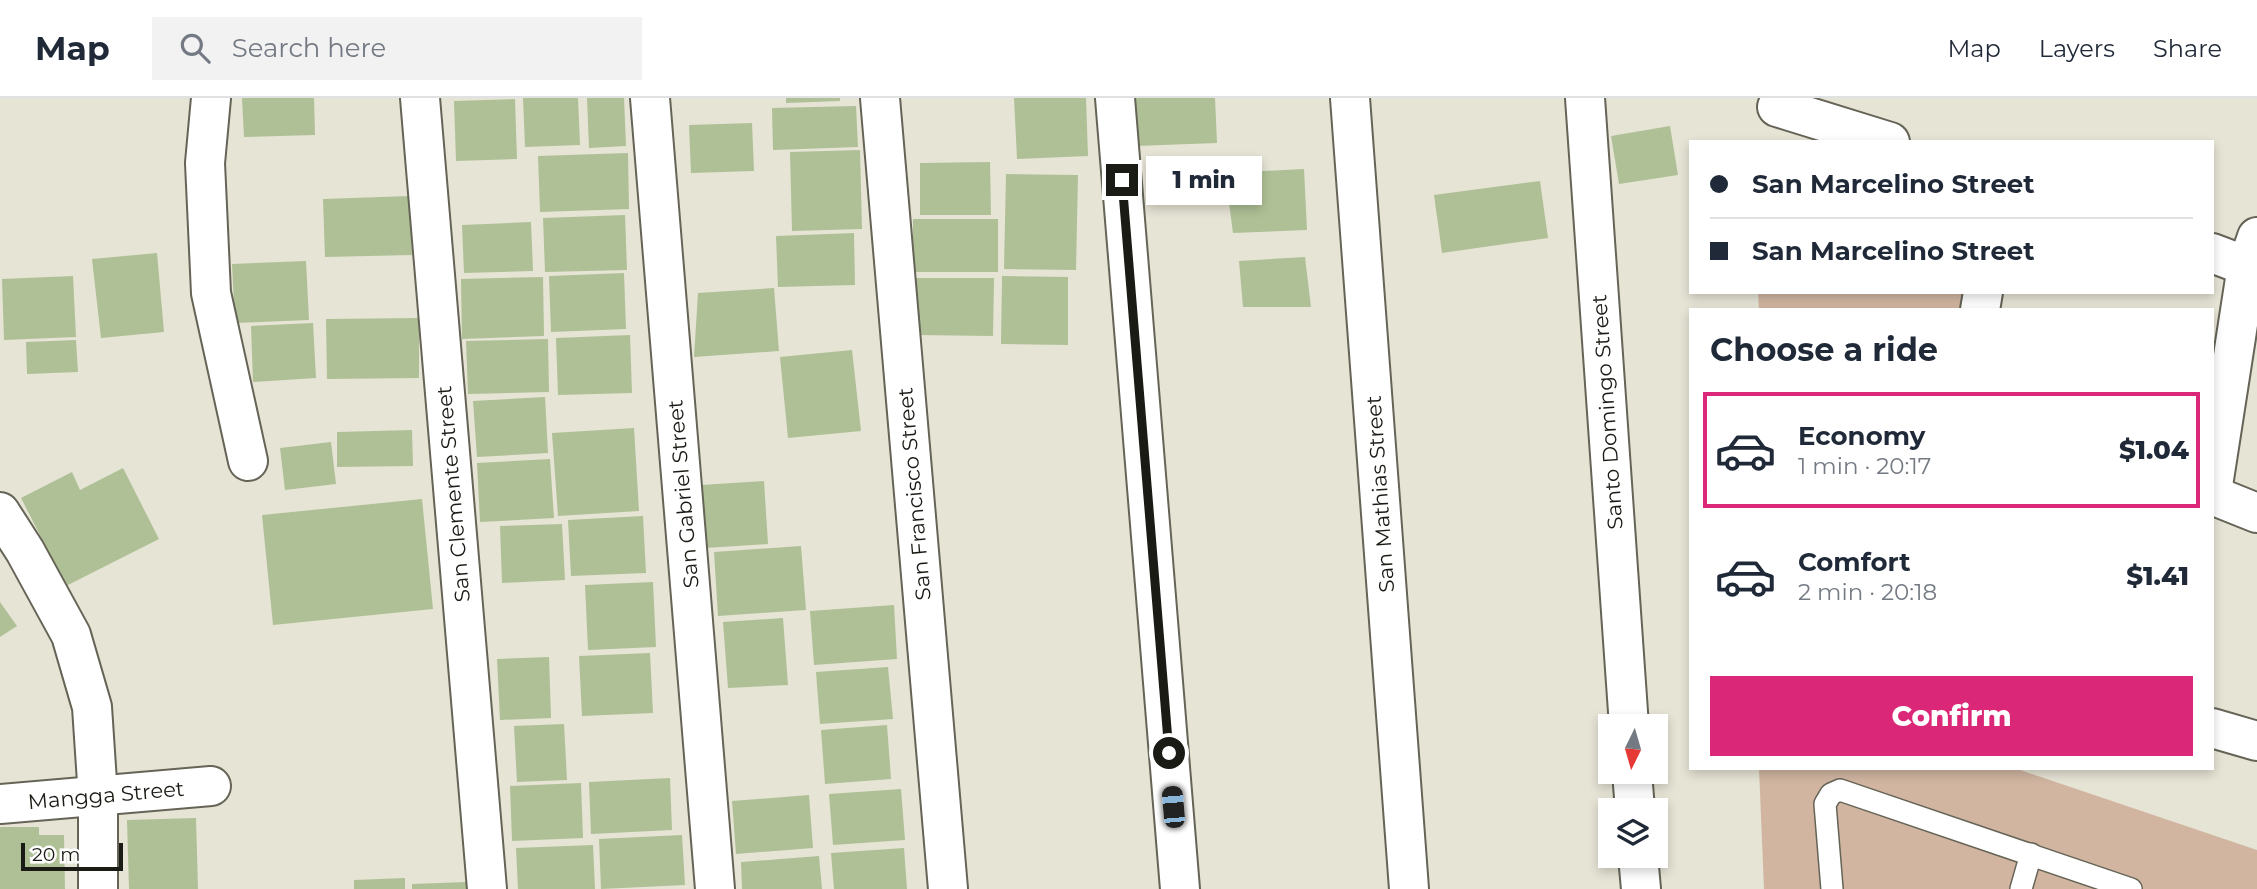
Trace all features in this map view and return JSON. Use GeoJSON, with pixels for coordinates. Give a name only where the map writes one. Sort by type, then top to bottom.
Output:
{"type":"FeatureCollection","features":[{"type":"Feature","properties":{"kind":"street"},"geometry":{"type":"LineString","coordinates":[[211,98],[205,163],[211,292],[248,461]]}},
{"type":"Feature","properties":{"kind":"street","name":"San Clemente Street"},"geometry":{"type":"LineString","coordinates":[[420,98],[487,889]]}},
{"type":"Feature","properties":{"kind":"street","name":"San Gabriel Street"},"geometry":{"type":"LineString","coordinates":[[650,98],[715,889]]}},
{"type":"Feature","properties":{"kind":"street","name":"San Francisco Street"},"geometry":{"type":"LineString","coordinates":[[880,98],[948,889]]}},
{"type":"Feature","properties":{"kind":"street"},"geometry":{"type":"LineString","coordinates":[[1115,98],[1180,889]]}},
{"type":"Feature","properties":{"kind":"street","name":"San Mathias Street"},"geometry":{"type":"LineString","coordinates":[[1350,98],[1409,889]]}},
{"type":"Feature","properties":{"kind":"street","name":"Santo Domingo Street"},"geometry":{"type":"LineString","coordinates":[[1585,98],[1628,714]]}},
{"type":"Feature","properties":{"kind":"street"},"geometry":{"type":"LineString","coordinates":[[1777,107],[1884,140]]}},
{"type":"Feature","properties":{"kind":"street"},"geometry":{"type":"LineString","coordinates":[[2214,253],[2254,258],[2214,482]]}},
{"type":"Feature","properties":{"kind":"street"},"geometry":{"type":"LineString","coordinates":[[2214,494],[2257,513]]}},
{"type":"Feature","properties":{"kind":"street"},"geometry":{"type":"LineString","coordinates":[[0,512],[25,551],[71,635],[92,707],[98,797],[97,889]]}},
{"type":"Feature","properties":{"kind":"street"},"geometry":{"type":"LineString","coordinates":[[2214,729],[2257,741]]}},
{"type":"Feature","properties":{"kind":"street","name":"Mangga Street"},"geometry":{"type":"LineString","coordinates":[[0,804],[211,786]]}},
{"type":"Feature","properties":{"kind":"street"},"geometry":{"type":"LineString","coordinates":[[1639,868],[1640,889]]}},
{"type":"Feature","properties":{"kind":"lane"},"geometry":{"type":"LineString","coordinates":[[1832,889],[1825,804],[1831,794],[1840,790],[2130,889]]}},
{"type":"Feature","properties":{"kind":"lane"},"geometry":{"type":"LineString","coordinates":[[2021,889],[2031,855]]}},
{"type":"Feature","properties":{"kind":"shaded area"},"geometry":{"type":"Polygon","coordinates":[[[1758,294],[1965,294],[1962,308],[1759,308],[1758,294]]]}},
{"type":"Feature","properties":{"kind":"shaded area"},"geometry":{"type":"Polygon","coordinates":[[[1759,770],[2020,770],[2257,850],[2257,889],[1764,889],[1759,770]]]}},
{"type":"Feature","properties":{"kind":"building"},"geometry":{"type":"Polygon","coordinates":[[[242,98],[314,98],[315,135],[244,137],[242,98]]]}},
{"type":"Feature","properties":{"kind":"building"},"geometry":{"type":"Polygon","coordinates":[[[523,98],[578,98],[580,145],[525,147],[523,98]]]}},
{"type":"Feature","properties":{"kind":"building"},"geometry":{"type":"Polygon","coordinates":[[[587,98],[624,98],[626,146],[589,148],[587,98]]]}},
{"type":"Feature","properties":{"kind":"building"},"geometry":{"type":"Polygon","coordinates":[[[786,98],[840,98],[840,101],[786,103],[786,98]]]}},
{"type":"Feature","properties":{"kind":"building"},"geometry":{"type":"Polygon","coordinates":[[[1014,98],[1086,98],[1088,156],[1017,159],[1014,98]]]}},
{"type":"Feature","properties":{"kind":"building"},"geometry":{"type":"Polygon","coordinates":[[[1133,98],[1215,98],[1217,143],[1135,146],[1133,98]]]}},
{"type":"Feature","properties":{"kind":"building"},"geometry":{"type":"Polygon","coordinates":[[[515,99],[517,159],[456,161],[454,101],[515,99]]]}},
{"type":"Feature","properties":{"kind":"building"},"geometry":{"type":"Polygon","coordinates":[[[856,106],[858,147],[773,150],[772,108],[856,106]]]}},
{"type":"Feature","properties":{"kind":"building"},"geometry":{"type":"Polygon","coordinates":[[[752,123],[754,171],[691,173],[689,125],[752,123]]]}},
{"type":"Feature","properties":{"kind":"building"},"geometry":{"type":"Polygon","coordinates":[[[1670,126],[1678,175],[1619,184],[1611,136],[1670,126]]]}},
{"type":"Feature","properties":{"kind":"building"},"geometry":{"type":"Polygon","coordinates":[[[860,150],[862,229],[792,231],[790,152],[860,150]]]}},
{"type":"Feature","properties":{"kind":"building"},"geometry":{"type":"Polygon","coordinates":[[[628,153],[629,209],[540,212],[538,156],[628,153]]]}},
{"type":"Feature","properties":{"kind":"building"},"geometry":{"type":"Polygon","coordinates":[[[990,162],[991,215],[920,215],[920,163],[990,162]]]}},
{"type":"Feature","properties":{"kind":"building"},"geometry":{"type":"Polygon","coordinates":[[[1304,169],[1307,230],[1233,233],[1225,173],[1304,169]]]}},
{"type":"Feature","properties":{"kind":"building"},"geometry":{"type":"Polygon","coordinates":[[[1006,174],[1078,175],[1076,270],[1004,269],[1006,174]]]}},
{"type":"Feature","properties":{"kind":"building"},"geometry":{"type":"Polygon","coordinates":[[[1540,181],[1548,238],[1442,253],[1434,195],[1540,181]]]}},
{"type":"Feature","properties":{"kind":"building"},"geometry":{"type":"Polygon","coordinates":[[[410,196],[412,255],[325,257],[323,199],[410,196]]]}},
{"type":"Feature","properties":{"kind":"building"},"geometry":{"type":"Polygon","coordinates":[[[625,215],[627,270],[545,272],[543,218],[625,215]]]}},
{"type":"Feature","properties":{"kind":"building"},"geometry":{"type":"Polygon","coordinates":[[[913,219],[998,219],[998,272],[913,272],[913,219]]]}},
{"type":"Feature","properties":{"kind":"building"},"geometry":{"type":"Polygon","coordinates":[[[531,222],[533,271],[464,273],[462,225],[531,222]]]}},
{"type":"Feature","properties":{"kind":"building"},"geometry":{"type":"Polygon","coordinates":[[[854,233],[855,285],[778,287],[776,236],[854,233]]]}},
{"type":"Feature","properties":{"kind":"building"},"geometry":{"type":"Polygon","coordinates":[[[157,253],[164,332],[101,338],[92,259],[157,253]]]}},
{"type":"Feature","properties":{"kind":"building"},"geometry":{"type":"Polygon","coordinates":[[[1305,257],[1311,307],[1243,307],[1239,261],[1305,257]]]}},
{"type":"Feature","properties":{"kind":"building"},"geometry":{"type":"Polygon","coordinates":[[[306,261],[309,320],[235,323],[232,264],[306,261]]]}},
{"type":"Feature","properties":{"kind":"building"},"geometry":{"type":"Polygon","coordinates":[[[624,273],[626,329],[551,332],[549,276],[624,273]]]}},
{"type":"Feature","properties":{"kind":"building"},"geometry":{"type":"Polygon","coordinates":[[[73,276],[76,337],[4,340],[2,279],[73,276]]]}},
{"type":"Feature","properties":{"kind":"building"},"geometry":{"type":"Polygon","coordinates":[[[1002,276],[1068,277],[1068,345],[1001,344],[1002,276]]]}},
{"type":"Feature","properties":{"kind":"building"},"geometry":{"type":"Polygon","coordinates":[[[543,277],[544,336],[462,339],[461,279],[543,277]]]}},
{"type":"Feature","properties":{"kind":"building"},"geometry":{"type":"Polygon","coordinates":[[[916,278],[994,278],[993,336],[916,335],[916,278]]]}},
{"type":"Feature","properties":{"kind":"building"},"geometry":{"type":"Polygon","coordinates":[[[774,288],[779,351],[694,357],[698,293],[774,288]]]}},
{"type":"Feature","properties":{"kind":"building"},"geometry":{"type":"Polygon","coordinates":[[[419,318],[419,378],[327,379],[326,319],[419,318]]]}},
{"type":"Feature","properties":{"kind":"building"},"geometry":{"type":"Polygon","coordinates":[[[313,323],[316,378],[253,382],[251,326],[313,323]]]}},
{"type":"Feature","properties":{"kind":"building"},"geometry":{"type":"Polygon","coordinates":[[[630,335],[632,393],[558,395],[556,338],[630,335]]]}},
{"type":"Feature","properties":{"kind":"building"},"geometry":{"type":"Polygon","coordinates":[[[548,339],[549,392],[468,394],[466,341],[548,339]]]}},
{"type":"Feature","properties":{"kind":"building"},"geometry":{"type":"Polygon","coordinates":[[[76,340],[78,372],[27,374],[26,342],[76,340]]]}},
{"type":"Feature","properties":{"kind":"building"},"geometry":{"type":"Polygon","coordinates":[[[852,350],[861,431],[788,438],[780,357],[852,350]]]}},
{"type":"Feature","properties":{"kind":"building"},"geometry":{"type":"Polygon","coordinates":[[[545,397],[548,453],[477,457],[473,401],[545,397]]]}},
{"type":"Feature","properties":{"kind":"building"},"geometry":{"type":"Polygon","coordinates":[[[634,428],[639,511],[558,516],[552,433],[634,428]]]}},
{"type":"Feature","properties":{"kind":"building"},"geometry":{"type":"Polygon","coordinates":[[[412,430],[413,466],[337,467],[337,432],[412,430]]]}},
{"type":"Feature","properties":{"kind":"building"},"geometry":{"type":"Polygon","coordinates":[[[331,442],[336,484],[285,490],[280,448],[331,442]]]}},
{"type":"Feature","properties":{"kind":"building"},"geometry":{"type":"Polygon","coordinates":[[[550,459],[554,518],[480,522],[477,463],[550,459]]]}},
{"type":"Feature","properties":{"kind":"building"},"geometry":{"type":"Polygon","coordinates":[[[123,468],[159,539],[66,586],[21,498],[72,472],[80,490],[123,468]]]}},
{"type":"Feature","properties":{"kind":"building"},"geometry":{"type":"Polygon","coordinates":[[[764,481],[768,544],[705,548],[701,485],[764,481]]]}},
{"type":"Feature","properties":{"kind":"building"},"geometry":{"type":"Polygon","coordinates":[[[422,499],[433,609],[273,625],[262,515],[422,499]]]}},
{"type":"Feature","properties":{"kind":"building"},"geometry":{"type":"Polygon","coordinates":[[[643,516],[646,573],[571,576],[568,520],[643,516]]]}},
{"type":"Feature","properties":{"kind":"building"},"geometry":{"type":"Polygon","coordinates":[[[562,524],[565,580],[502,583],[500,526],[562,524]]]}},
{"type":"Feature","properties":{"kind":"building"},"geometry":{"type":"Polygon","coordinates":[[[801,546],[806,610],[718,616],[714,552],[801,546]]]}},
{"type":"Feature","properties":{"kind":"building"},"geometry":{"type":"Polygon","coordinates":[[[653,582],[656,647],[588,650],[585,585],[653,582]]]}},
{"type":"Feature","properties":{"kind":"building"},"geometry":{"type":"Polygon","coordinates":[[[0,602],[17,626],[0,637],[0,602]]]}},
{"type":"Feature","properties":{"kind":"building"},"geometry":{"type":"Polygon","coordinates":[[[894,605],[897,659],[814,665],[810,611],[894,605]]]}},
{"type":"Feature","properties":{"kind":"building"},"geometry":{"type":"Polygon","coordinates":[[[783,618],[788,685],[728,688],[723,622],[783,618]]]}},
{"type":"Feature","properties":{"kind":"building"},"geometry":{"type":"Polygon","coordinates":[[[650,653],[653,713],[582,716],[579,656],[650,653]]]}},
{"type":"Feature","properties":{"kind":"building"},"geometry":{"type":"Polygon","coordinates":[[[549,657],[551,718],[500,720],[497,659],[549,657]]]}},
{"type":"Feature","properties":{"kind":"building"},"geometry":{"type":"Polygon","coordinates":[[[888,667],[893,719],[820,724],[816,672],[888,667]]]}},
{"type":"Feature","properties":{"kind":"building"},"geometry":{"type":"Polygon","coordinates":[[[564,724],[567,780],[517,782],[514,726],[564,724]]]}},
{"type":"Feature","properties":{"kind":"building"},"geometry":{"type":"Polygon","coordinates":[[[887,725],[891,779],[825,784],[821,730],[887,725]]]}},
{"type":"Feature","properties":{"kind":"building"},"geometry":{"type":"Polygon","coordinates":[[[670,778],[672,830],[591,834],[589,782],[670,778]]]}},
{"type":"Feature","properties":{"kind":"building"},"geometry":{"type":"Polygon","coordinates":[[[581,783],[583,838],[512,841],[510,786],[581,783]]]}},
{"type":"Feature","properties":{"kind":"building"},"geometry":{"type":"Polygon","coordinates":[[[901,789],[905,840],[833,845],[829,794],[901,789]]]}},
{"type":"Feature","properties":{"kind":"building"},"geometry":{"type":"Polygon","coordinates":[[[809,795],[813,848],[736,854],[732,801],[809,795]]]}},
{"type":"Feature","properties":{"kind":"building"},"geometry":{"type":"Polygon","coordinates":[[[196,818],[198,889],[129,889],[127,820],[196,818]]]}},
{"type":"Feature","properties":{"kind":"building"},"geometry":{"type":"Polygon","coordinates":[[[0,827],[39,827],[39,835],[64,835],[65,889],[0,889],[0,827]]]}},
{"type":"Feature","properties":{"kind":"building"},"geometry":{"type":"Polygon","coordinates":[[[682,835],[685,885],[601,889],[599,839],[682,835]]]}},
{"type":"Feature","properties":{"kind":"building"},"geometry":{"type":"Polygon","coordinates":[[[593,845],[595,889],[518,889],[516,848],[593,845]]]}},
{"type":"Feature","properties":{"kind":"building"},"geometry":{"type":"Polygon","coordinates":[[[904,848],[907,889],[834,889],[831,853],[904,848]]]}},
{"type":"Feature","properties":{"kind":"building"},"geometry":{"type":"Polygon","coordinates":[[[819,856],[822,889],[742,889],[741,862],[819,856]]]}},
{"type":"Feature","properties":{"kind":"building"},"geometry":{"type":"Polygon","coordinates":[[[405,878],[405,889],[354,889],[354,880],[405,878]]]}},
{"type":"Feature","properties":{"kind":"building"},"geometry":{"type":"Polygon","coordinates":[[[466,882],[466,889],[412,889],[412,884],[466,882]]]}},
{"type":"Feature","properties":{"kind":"route"},"geometry":{"type":"LineString","coordinates":[[1122,180],[1169,753]]}}]}
